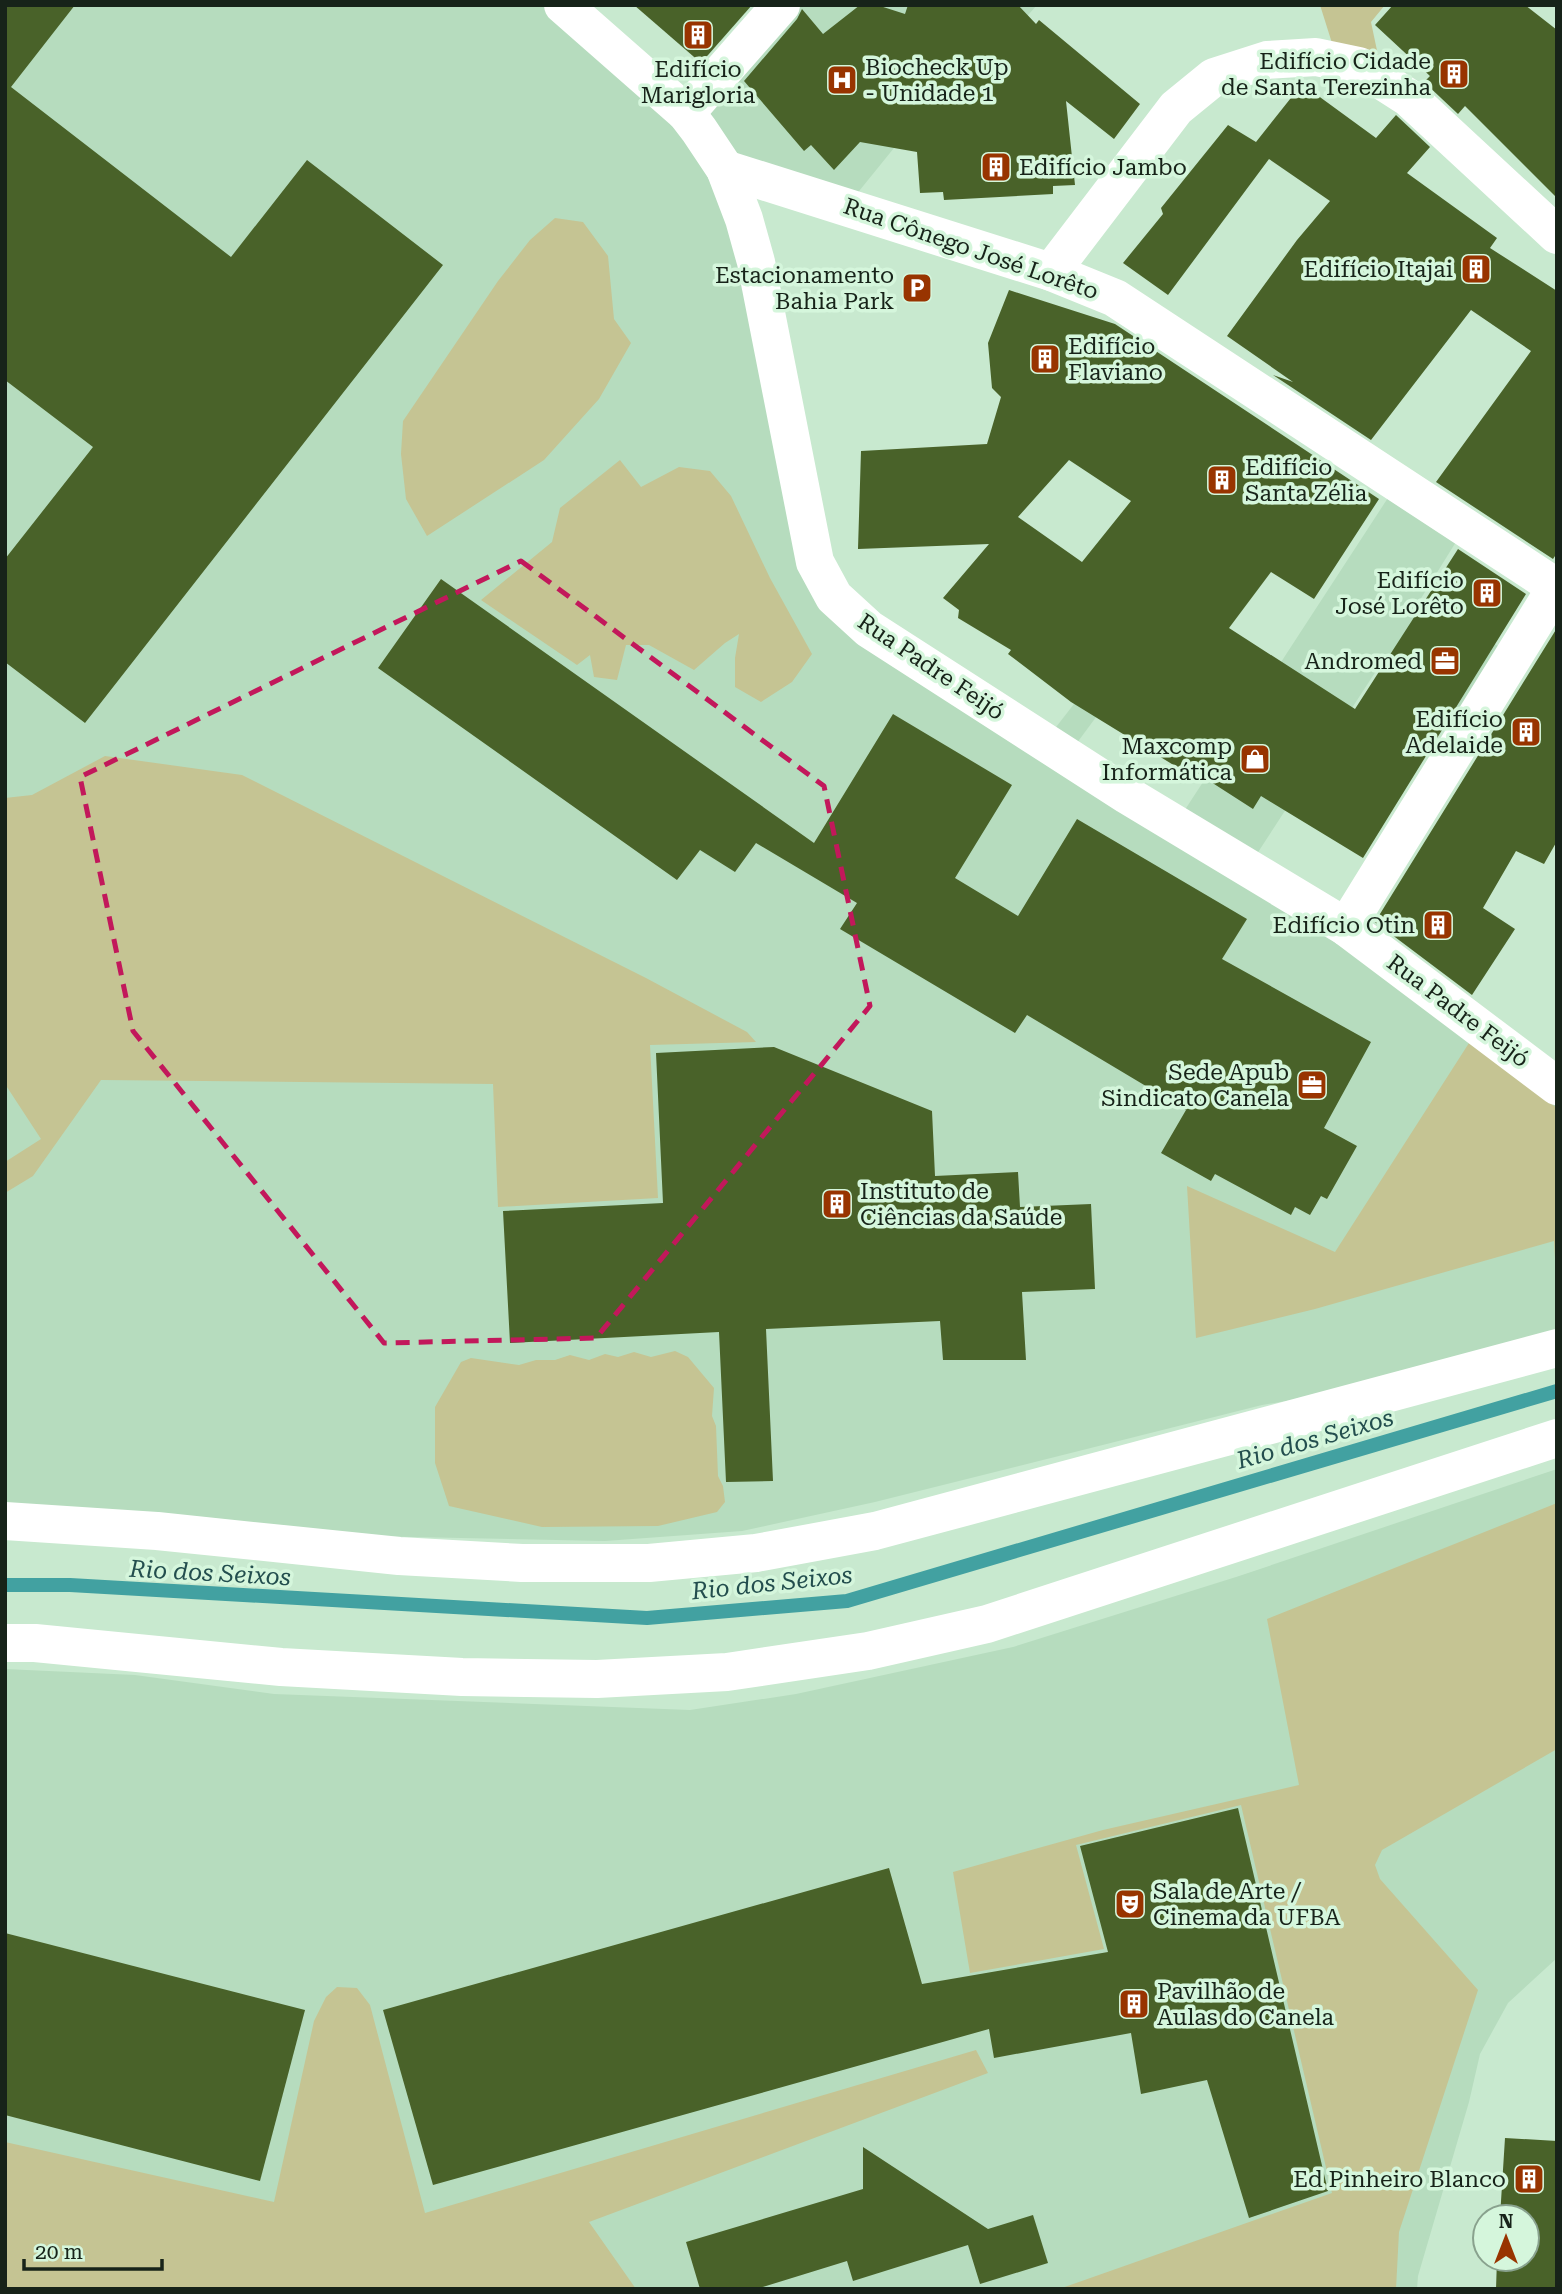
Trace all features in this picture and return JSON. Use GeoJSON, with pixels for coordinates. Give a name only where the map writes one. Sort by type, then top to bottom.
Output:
{"type":"FeatureCollection","features":[{"type":"Feature","properties":{"kind":"main road","name":"Rua Padre Feijó"},"geometry":{"type":"LineString","coordinates":[[563,5],[686,113],[725,169],[744,219],[756,262],[815,562],[834,597],[869,629],[1127,795],[1346,927],[1557,1086]]}},
{"type":"Feature","properties":{"kind":"main road"},"geometry":{"type":"LineString","coordinates":[[686,113],[780,5]]}},
{"type":"Feature","properties":{"kind":"main road"},"geometry":{"type":"LineString","coordinates":[[1051,272],[1176,107],[1214,77],[1268,60],[1316,57],[1359,66],[1409,98],[1557,235]]}},
{"type":"Feature","properties":{"kind":"main road","name":"Rua Cônego José Lorêto"},"geometry":{"type":"LineString","coordinates":[[725,169],[1051,272],[1115,298],[1556,587]]}},
{"type":"Feature","properties":{"kind":"main road"},"geometry":{"type":"LineString","coordinates":[[1346,927],[1556,587]]}},
{"type":"Feature","properties":{"kind":"main road"},"geometry":{"type":"LineString","coordinates":[[5,1521],[157,1531],[399,1556],[522,1563],[649,1563],[757,1553],[875,1531],[1557,1348]]}},
{"type":"Feature","properties":{"kind":"main road"},"geometry":{"type":"LineString","coordinates":[[5,1643],[35,1643],[281,1667],[462,1677],[597,1679],[727,1672],[868,1651],[987,1624],[1557,1438]]}},
{"type":"Feature","properties":{"kind":"highlighted area"},"geometry":{"type":"Polygon","coordinates":[[[521,561],[824,786],[870,1006],[596,1338],[384,1343],[133,1031],[80,777],[521,561]]]}},
{"type":"Feature","properties":{"kind":"shaded area"},"geometry":{"type":"Polygon","coordinates":[[[5,5],[548,5],[682,123],[738,240],[807,566],[1299,905],[1557,1096],[1557,1336],[1345,1391],[1262,1405],[875,1502],[742,1531],[605,1541],[365,1536],[5,1506],[5,5]]]}},
{"type":"Feature","properties":{"kind":"shaded area"},"geometry":{"type":"Polygon","coordinates":[[[788,5],[1037,5],[992,56],[941,90],[851,201],[730,163],[694,114],[788,5]]]}},
{"type":"Feature","properties":{"kind":"shaded area"},"geometry":{"type":"Polygon","coordinates":[[[1320,5],[1385,5],[1371,22],[1383,79],[1337,59],[1320,5]]]}},
{"type":"Feature","properties":{"kind":"shaded area"},"geometry":{"type":"Polygon","coordinates":[[[555,218],[583,222],[608,256],[614,319],[631,343],[599,399],[544,460],[427,536],[406,499],[401,454],[403,421],[498,281],[530,240],[555,218]]]}},
{"type":"Feature","properties":{"kind":"shaded area"},"geometry":{"type":"Polygon","coordinates":[[[620,460],[641,487],[679,467],[710,471],[731,496],[770,578],[812,654],[792,682],[761,702],[735,687],[735,658],[739,634],[694,670],[649,645],[626,645],[617,680],[594,677],[590,655],[577,665],[481,600],[552,542],[560,508],[620,460]]]}},
{"type":"Feature","properties":{"kind":"shaded area"},"geometry":{"type":"Polygon","coordinates":[[[1397,484],[1464,529],[1420,600],[1513,655],[1472,721],[1378,668],[1249,866],[1177,822],[1397,484]]]}},
{"type":"Feature","properties":{"kind":"shaded area"},"geometry":{"type":"Polygon","coordinates":[[[1081,695],[1102,709],[1068,755],[1046,740],[1081,695]]]}},
{"type":"Feature","properties":{"kind":"shaded area"},"geometry":{"type":"Polygon","coordinates":[[[105,756],[242,775],[646,978],[747,1032],[756,1042],[650,1045],[658,1198],[498,1207],[493,1084],[101,1080],[33,1176],[5,1193],[5,1162],[41,1139],[5,1084],[5,798],[32,795],[105,756]]]}},
{"type":"Feature","properties":{"kind":"shaded area"},"geometry":{"type":"Polygon","coordinates":[[[1469,1043],[1557,1108],[1557,1292],[1554,1241],[1315,1309],[1196,1338],[1187,1186],[1335,1252],[1469,1043]]]}},
{"type":"Feature","properties":{"kind":"shaded area"},"geometry":{"type":"Polygon","coordinates":[[[675,1351],[688,1357],[714,1388],[712,1416],[716,1426],[718,1476],[723,1486],[725,1502],[717,1512],[658,1526],[542,1527],[449,1506],[435,1463],[435,1407],[461,1362],[471,1358],[519,1365],[570,1355],[589,1360],[605,1354],[618,1357],[634,1352],[651,1357],[675,1351]]]}},
{"type":"Feature","properties":{"kind":"shaded area"},"geometry":{"type":"Polygon","coordinates":[[[1557,1469],[1557,1958],[1508,2003],[1480,2054],[1469,2102],[1418,2276],[1417,2289],[5,2289],[5,1669],[135,1675],[274,1694],[690,1710],[796,1694],[1013,1647],[1236,1577],[1557,1469]]]}},
{"type":"Feature","properties":{"kind":"shaded area"},"geometry":{"type":"Polygon","coordinates":[[[1557,1503],[1557,1749],[1382,1850],[1375,1865],[1380,1879],[1478,1990],[1399,2232],[1396,2289],[1059,2289],[1332,2193],[1241,1805],[1076,1845],[1104,1949],[970,1973],[953,1872],[1103,1830],[1299,1785],[1267,1619],[1557,1503]]]}},
{"type":"Feature","properties":{"kind":"shaded area"},"geometry":{"type":"Polygon","coordinates":[[[337,1987],[357,1988],[370,2005],[425,2213],[976,2050],[988,2073],[589,2222],[636,2289],[5,2289],[5,2142],[274,2202],[314,2021],[326,1997],[337,1987]]]}},
{"type":"Feature","properties":{"kind":"building"},"geometry":{"type":"Polygon","coordinates":[[[5,5],[75,5],[11,87],[231,257],[307,160],[443,265],[85,723],[5,662],[5,559],[93,447],[5,380],[5,5]]]}},
{"type":"Feature","properties":{"kind":"building","name":"Edifício Marigloria"},"geometry":{"type":"Polygon","coordinates":[[[634,5],[752,5],[701,63],[634,5]]]}},
{"type":"Feature","properties":{"kind":"building"},"geometry":{"type":"Polygon","coordinates":[[[860,5],[877,5],[905,14],[908,5],[1018,5],[1036,24],[1039,20],[1140,104],[1114,139],[1066,101],[1075,185],[1053,186],[1053,194],[944,200],[943,192],[920,193],[917,152],[860,142],[834,170],[811,145],[804,151],[744,81],[797,19],[802,9],[823,34],[860,5]]]}},
{"type":"Feature","properties":{"kind":"building","name":"Edifício Cidade de Santa Terezinha"},"geometry":{"type":"Polygon","coordinates":[[[1393,5],[1525,5],[1557,30],[1557,198],[1465,106],[1458,114],[1424,82],[1430,76],[1375,25],[1393,5]]]}},
{"type":"Feature","properties":{"kind":"building"},"geometry":{"type":"Polygon","coordinates":[[[1302,84],[1376,138],[1396,115],[1430,147],[1407,173],[1497,238],[1490,248],[1557,291],[1557,553],[1553,559],[1436,482],[1531,351],[1471,310],[1371,440],[1273,375],[1293,382],[1227,336],[1297,240],[1330,201],[1269,159],[1168,295],[1123,263],[1163,214],[1161,208],[1228,125],[1256,142],[1302,84]]]}},
{"type":"Feature","properties":{"kind":"building"},"geometry":{"type":"Polygon","coordinates":[[[1009,290],[1115,324],[1379,499],[1314,599],[1271,572],[1229,628],[1355,709],[1458,549],[1526,594],[1363,858],[1261,796],[1253,809],[1197,773],[1193,777],[1071,702],[1008,654],[1011,650],[958,618],[959,610],[943,598],[989,544],[858,549],[861,451],[987,444],[1001,397],[992,388],[988,343],[1009,290]],[[1069,460],[1018,517],[1082,562],[1131,501],[1069,460]]]}},
{"type":"Feature","properties":{"kind":"building"},"geometry":{"type":"Polygon","coordinates":[[[441,579],[814,843],[893,714],[1012,785],[955,878],[1018,916],[1077,819],[1247,919],[1222,959],[1371,1042],[1324,1128],[1357,1146],[1327,1199],[1321,1196],[1310,1215],[1295,1207],[1291,1215],[1215,1174],[1211,1181],[1161,1153],[1186,1110],[1027,1015],[1015,1033],[840,929],[857,903],[756,843],[735,872],[700,850],[677,880],[378,668],[441,579]]]}},
{"type":"Feature","properties":{"kind":"building"},"geometry":{"type":"Polygon","coordinates":[[[1557,628],[1557,841],[1544,864],[1516,851],[1483,908],[1515,929],[1472,995],[1375,922],[1557,628]]]}},
{"type":"Feature","properties":{"kind":"building","name":"Instituto de Ciências da Saúde"},"geometry":{"type":"Polygon","coordinates":[[[774,1047],[932,1111],[935,1176],[1018,1172],[1020,1207],[1091,1204],[1095,1289],[1022,1292],[1026,1360],[943,1360],[940,1321],[766,1329],[773,1481],[726,1482],[719,1332],[510,1343],[503,1211],[663,1203],[656,1053],[774,1047]]]}},
{"type":"Feature","properties":{"kind":"building"},"geometry":{"type":"Polygon","coordinates":[[[1238,1808],[1328,2191],[1249,2218],[1207,2080],[1141,2094],[1131,2033],[994,2058],[989,2029],[433,2185],[383,2010],[889,1868],[922,1984],[1108,1952],[1080,1846],[1238,1808]]]}},
{"type":"Feature","properties":{"kind":"building"},"geometry":{"type":"Polygon","coordinates":[[[5,1933],[305,2010],[260,2181],[5,2115],[5,1933]]]}},
{"type":"Feature","properties":{"kind":"building","name":"Ed Pinheiro Blanco"},"geometry":{"type":"Polygon","coordinates":[[[1505,2138],[1557,2141],[1557,2289],[1496,2289],[1497,2273],[1541,2273],[1541,2203],[1501,2203],[1505,2138]]]}},
{"type":"Feature","properties":{"kind":"building"},"geometry":{"type":"Polygon","coordinates":[[[863,2147],[988,2229],[1033,2215],[1048,2263],[980,2284],[968,2245],[853,2281],[847,2261],[756,2289],[700,2289],[686,2242],[863,2189],[863,2147]]]}},
{"type":"Feature","properties":{"kind":"waterway","name":"Rio dos Seixos"},"geometry":{"type":"LineString","coordinates":[[5,1585],[70,1585],[647,1618],[847,1601],[1557,1391]]}},
{"type":"Feature","properties":{"kind":"place","name":"Edifício Marigloria"},"geometry":{"type":"Point","coordinates":[698,35]}},
{"type":"Feature","properties":{"kind":"place","name":"Edifício Cidade de Santa Terezinha"},"geometry":{"type":"Point","coordinates":[1454,74]}},
{"type":"Feature","properties":{"kind":"place","name":"Biocheck Up - Unidade 1"},"geometry":{"type":"Point","coordinates":[842,80]}},
{"type":"Feature","properties":{"kind":"place","name":"Edifício Jambo"},"geometry":{"type":"Point","coordinates":[996,167]}},
{"type":"Feature","properties":{"kind":"place","name":"Edifício Itajai"},"geometry":{"type":"Point","coordinates":[1476,269]}},
{"type":"Feature","properties":{"kind":"place","name":"Estacionamento Bahia Park"},"geometry":{"type":"Point","coordinates":[917,288]}},
{"type":"Feature","properties":{"kind":"place","name":"Edifício Flaviano"},"geometry":{"type":"Point","coordinates":[1045,359]}},
{"type":"Feature","properties":{"kind":"place","name":"Edifício Santa Zélia"},"geometry":{"type":"Point","coordinates":[1222,480]}},
{"type":"Feature","properties":{"kind":"place","name":"Edifício José Lorêto"},"geometry":{"type":"Point","coordinates":[1487,593]}},
{"type":"Feature","properties":{"kind":"place","name":"Andromed"},"geometry":{"type":"Point","coordinates":[1445,661]}},
{"type":"Feature","properties":{"kind":"place","name":"Edifício Adelaide"},"geometry":{"type":"Point","coordinates":[1526,732]}},
{"type":"Feature","properties":{"kind":"place","name":"Maxcomp Informática"},"geometry":{"type":"Point","coordinates":[1255,759]}},
{"type":"Feature","properties":{"kind":"place","name":"Edifício Otin"},"geometry":{"type":"Point","coordinates":[1438,925]}},
{"type":"Feature","properties":{"kind":"place","name":"Sede Apub Sindicato Canela"},"geometry":{"type":"Point","coordinates":[1312,1085]}},
{"type":"Feature","properties":{"kind":"place","name":"Instituto de Ciências da Saúde"},"geometry":{"type":"Point","coordinates":[837,1204]}},
{"type":"Feature","properties":{"kind":"place","name":"Sala de Arte / Cinema da UFBA"},"geometry":{"type":"Point","coordinates":[1130,1904]}},
{"type":"Feature","properties":{"kind":"place","name":"Pavilhão de Aulas do Canela"},"geometry":{"type":"Point","coordinates":[1134,2004]}},
{"type":"Feature","properties":{"kind":"place","name":"Ed Pinheiro Blanco"},"geometry":{"type":"Point","coordinates":[1529,2179]}}]}
